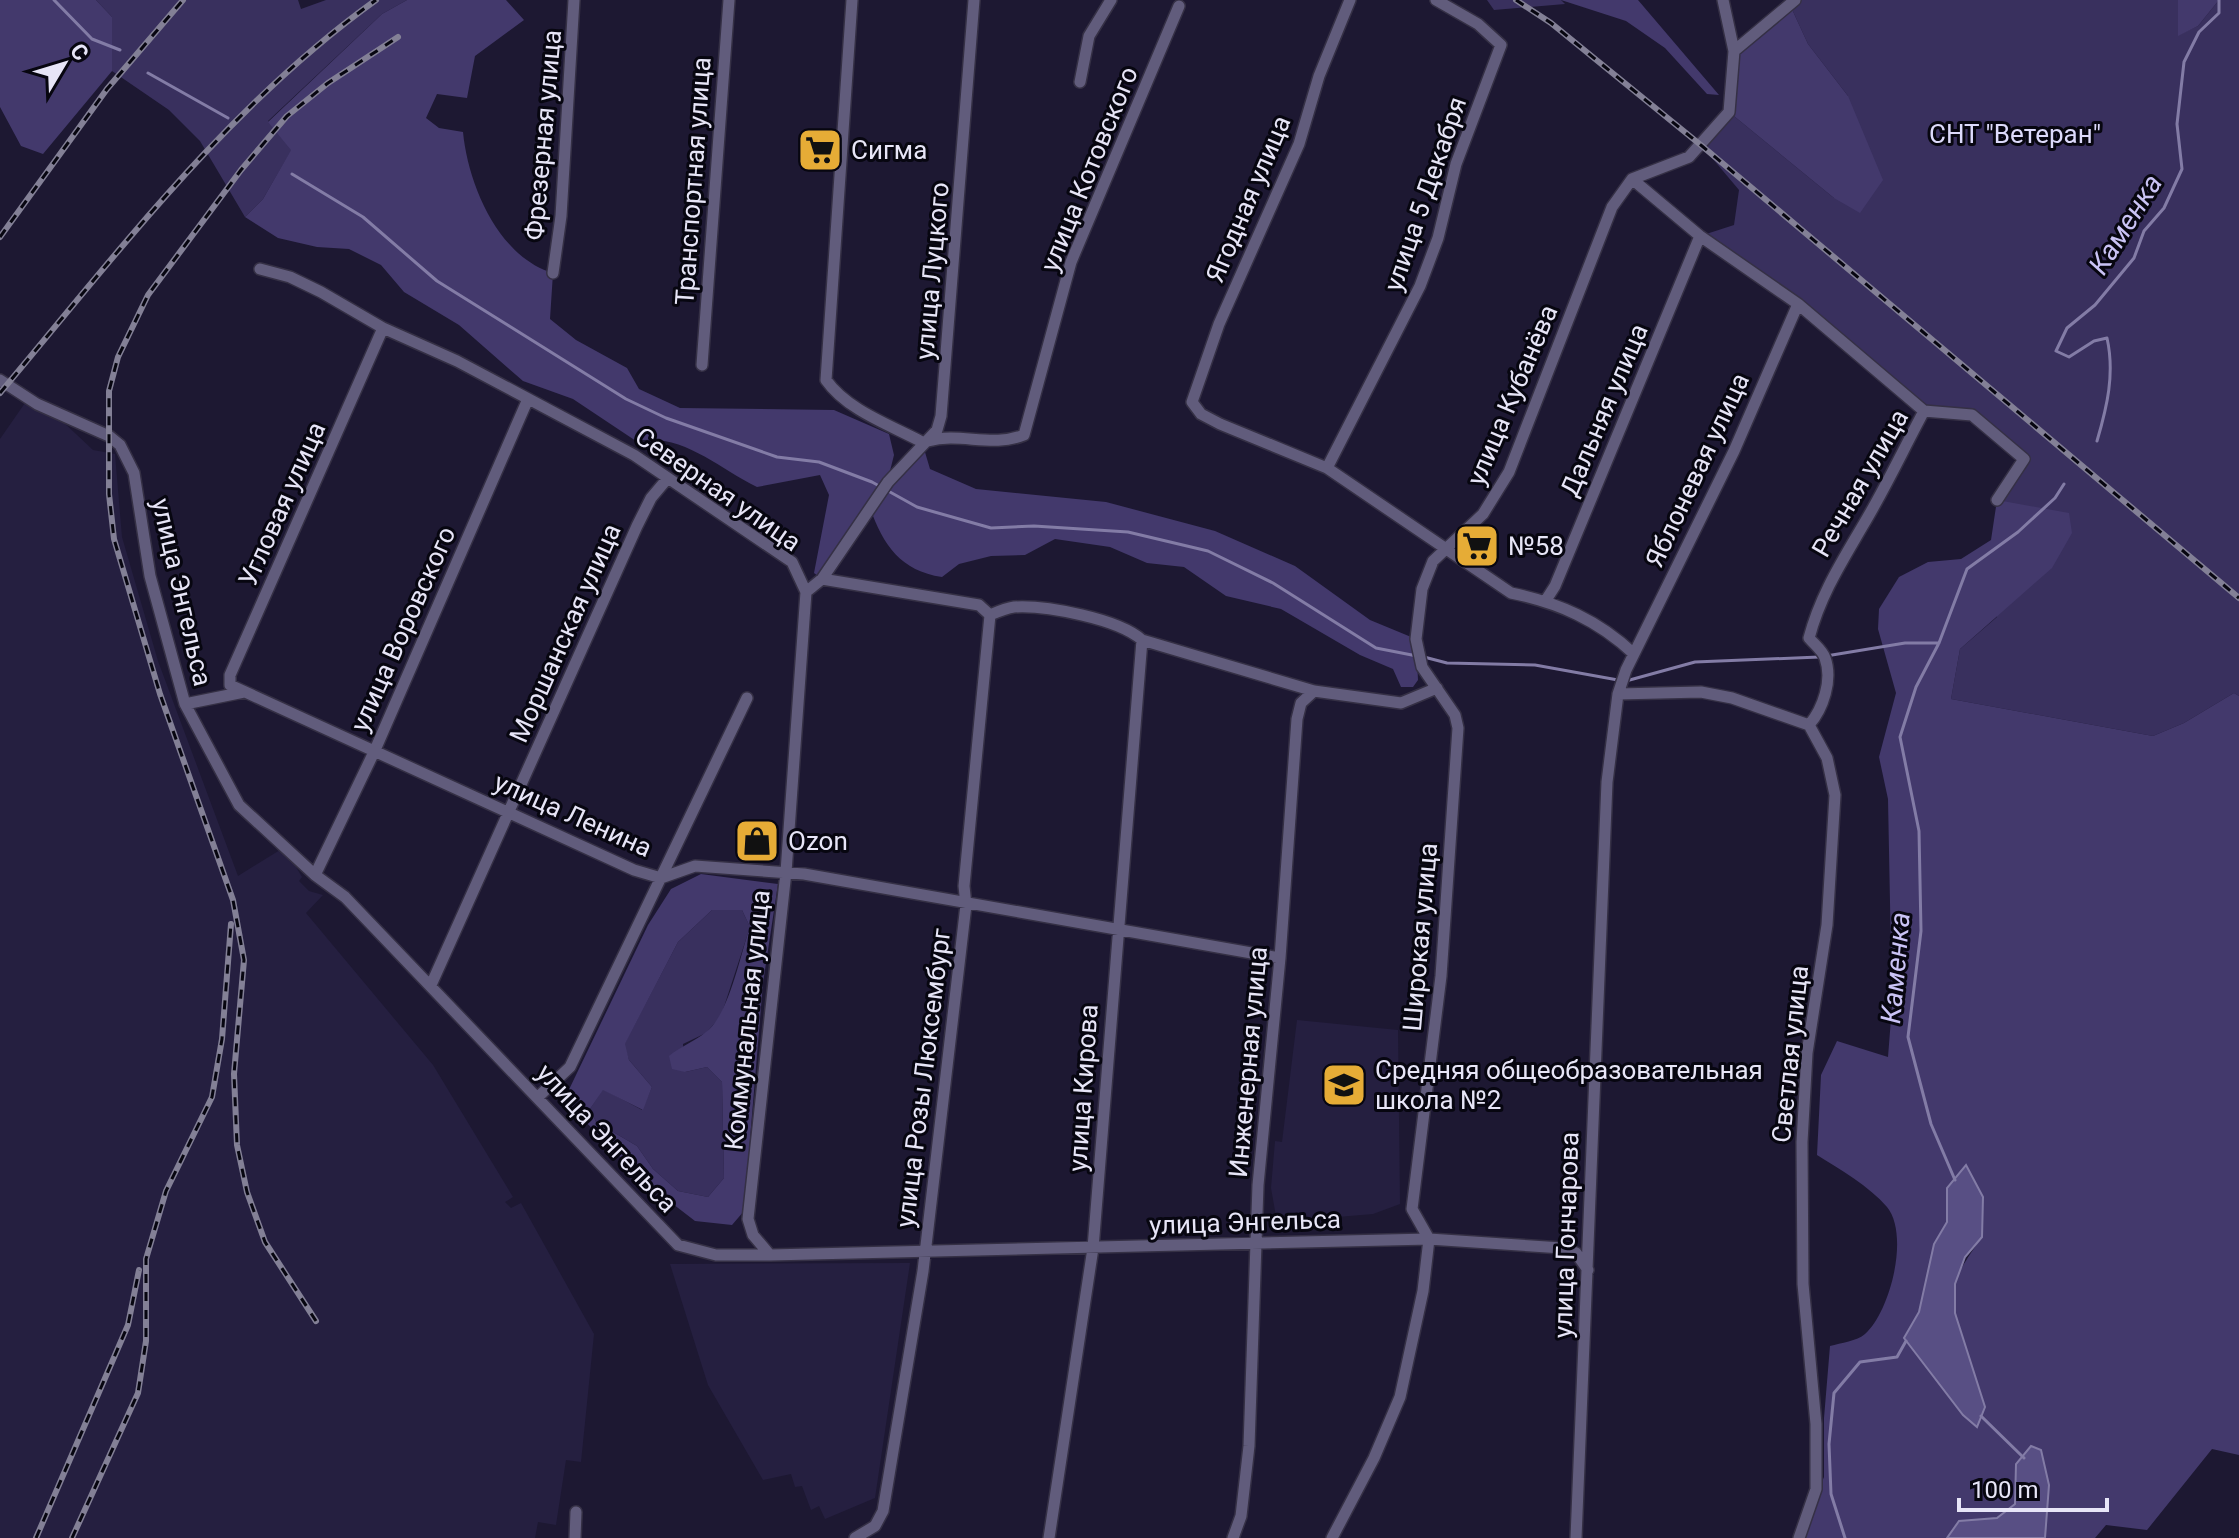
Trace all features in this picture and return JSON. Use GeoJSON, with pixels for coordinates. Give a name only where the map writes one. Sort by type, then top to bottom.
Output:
{"type":"FeatureCollection","features":[{"type":"Feature","properties":{"kind":"street","name":"Фрезерная улица"},"geometry":{"type":"LineString","coordinates":[[553,273],[561,216],[560,188],[574,0]]}},
{"type":"Feature","properties":{"kind":"street","name":"Транспортная улица"},"geometry":{"type":"LineString","coordinates":[[702,365],[729,0]]}},
{"type":"Feature","properties":{"kind":"street"},"geometry":{"type":"LineString","coordinates":[[852,0],[827,325],[826,380],[835,393],[850,403],[922,442]]}},
{"type":"Feature","properties":{"kind":"street","name":"улица Луцкого"},"geometry":{"type":"LineString","coordinates":[[869,507],[922,442],[937,430],[941,416],[974,0]]}},
{"type":"Feature","properties":{"kind":"street"},"geometry":{"type":"LineString","coordinates":[[1080,82],[1089,36],[1111,0]]}},
{"type":"Feature","properties":{"kind":"street","name":"Ягодная улица"},"geometry":{"type":"LineString","coordinates":[[1327,468],[1201,414],[1192,402],[1219,324],[1279,196],[1299,144],[1319,76],[1350,0]]}},
{"type":"Feature","properties":{"kind":"street","name":"улица 5 Декабря"},"geometry":{"type":"LineString","coordinates":[[1327,468],[1420,286],[1438,238],[1456,164],[1501,45],[1478,24],[1436,0]]}},
{"type":"Feature","properties":{"kind":"street"},"geometry":{"type":"LineString","coordinates":[[1723,0],[1734,51],[1729,112],[1702,146],[1689,157],[1632,179],[1700,236],[1798,304],[1924,411]]}},
{"type":"Feature","properties":{"kind":"street"},"geometry":{"type":"LineString","coordinates":[[1734,51],[1795,0]]}},
{"type":"Feature","properties":{"kind":"street","name":"улица Котовского"},"geometry":{"type":"LineString","coordinates":[[922,442],[944,437],[1001,442],[1024,435],[1071,262],[1179,6]]}},
{"type":"Feature","properties":{"kind":"street","name":"улица Кубанёва"},"geometry":{"type":"LineString","coordinates":[[1437,688],[1422,667],[1416,639],[1422,589],[1433,561],[1483,514],[1509,472],[1612,207],[1632,179]]}},
{"type":"Feature","properties":{"kind":"street","name":"Дальняя улица"},"geometry":{"type":"LineString","coordinates":[[1546,600],[1555,586],[1700,236]]}},
{"type":"Feature","properties":{"kind":"street","name":"Северная улица"},"geometry":{"type":"LineString","coordinates":[[260,269],[290,277],[383,328],[457,361],[634,455],[792,562],[806,592],[822,579],[869,507]]}},
{"type":"Feature","properties":{"kind":"street","name":"Яблоневая улица"},"geometry":{"type":"LineString","coordinates":[[1626,670],[1734,451],[1798,304]]}},
{"type":"Feature","properties":{"kind":"street","name":"Угловая улица"},"geometry":{"type":"LineString","coordinates":[[244,692],[230,685],[230,675],[383,328]]}},
{"type":"Feature","properties":{"kind":"street","name":"улица Энгельса"},"geometry":{"type":"LineString","coordinates":[[0,380],[37,404],[109,436],[120,445],[134,473],[150,576],[185,704],[239,805],[315,875],[345,897],[678,1245],[716,1255],[770,1255],[1429,1239]]}},
{"type":"Feature","properties":{"kind":"street","name":"улица Воровского"},"geometry":{"type":"LineString","coordinates":[[315,875],[375,750],[528,399]]}},
{"type":"Feature","properties":{"kind":"street","name":"Речная улица"},"geometry":{"type":"LineString","coordinates":[[1809,725],[1820,712],[1827,683],[1825,658],[1809,638],[1813,621],[1833,573],[1863,526],[1924,411],[1972,415],[2024,459],[1997,500]]}},
{"type":"Feature","properties":{"kind":"street"},"geometry":{"type":"LineString","coordinates":[[1327,468],[1511,593],[1546,600],[1599,625],[1634,654]]}},
{"type":"Feature","properties":{"kind":"street","name":"Моршанская улица"},"geometry":{"type":"LineString","coordinates":[[431,985],[637,526],[651,498],[667,479]]}},
{"type":"Feature","properties":{"kind":"street"},"geometry":{"type":"LineString","coordinates":[[822,579],[979,605],[990,615],[1012,607],[1053,611],[1113,624],[1131,630],[1142,640],[1314,691],[1401,703],[1437,688]]}},
{"type":"Feature","properties":{"kind":"street","name":"Коммунальная улица"},"geometry":{"type":"LineString","coordinates":[[770,1255],[753,1235],[748,1219],[786,872],[806,592]]}},
{"type":"Feature","properties":{"kind":"street","name":"улица Розы Люксембург"},"geometry":{"type":"LineString","coordinates":[[861,1537],[875,1526],[883,1511],[925,1253],[966,905],[964,886],[990,615]]}},
{"type":"Feature","properties":{"kind":"street","name":"улица Кирова"},"geometry":{"type":"LineString","coordinates":[[1049,1538],[1093,1248],[1142,640]]}},
{"type":"Feature","properties":{"kind":"street","name":"улица Гончарова"},"geometry":{"type":"LineString","coordinates":[[1576,1538],[1607,782],[1620,689],[1626,670]]}},
{"type":"Feature","properties":{"kind":"street","name":"Широкая улица"},"geometry":{"type":"LineString","coordinates":[[1429,1239],[1412,1209],[1441,976],[1458,728],[1455,715],[1437,688]]}},
{"type":"Feature","properties":{"kind":"street"},"geometry":{"type":"LineString","coordinates":[[1620,689],[1701,692],[1732,698],[1809,725]]}},
{"type":"Feature","properties":{"kind":"street","name":"Инженерная улица"},"geometry":{"type":"LineString","coordinates":[[1233,1538],[1241,1516],[1249,1446],[1258,1185],[1280,958],[1297,719],[1301,703],[1314,691]]}},
{"type":"Feature","properties":{"kind":"street"},"geometry":{"type":"LineString","coordinates":[[185,704],[244,692]]}},
{"type":"Feature","properties":{"kind":"street","name":"улица Ленина"},"geometry":{"type":"LineString","coordinates":[[244,692],[634,870],[661,878],[695,866],[786,872],[1280,958]]}},
{"type":"Feature","properties":{"kind":"street"},"geometry":{"type":"LineString","coordinates":[[538,1097],[570,1067],[747,698]]}},
{"type":"Feature","properties":{"kind":"street","name":"Светлая улица"},"geometry":{"type":"LineString","coordinates":[[1799,1538],[1816,1489],[1816,1424],[1803,1284],[1802,1142],[1807,1053],[1827,925],[1835,795],[1827,758],[1809,725]]}},
{"type":"Feature","properties":{"kind":"street"},"geometry":{"type":"LineString","coordinates":[[1332,1538],[1374,1458],[1400,1397],[1423,1291],[1429,1239],[1562,1248],[1576,1253],[1588,1270]]}},
{"type":"Feature","properties":{"kind":"street"},"geometry":{"type":"LineString","coordinates":[[575,1538],[576,1512]]}},
{"type":"Feature","properties":{"kind":"shaded area"},"geometry":{"type":"Polygon","coordinates":[[[0,0],[96,0],[112,17],[112,71],[43,154],[21,146],[0,107],[0,0]]]}},
{"type":"Feature","properties":{"kind":"shaded area"},"geometry":{"type":"Polygon","coordinates":[[[407,0],[506,0],[524,20],[475,56],[467,98],[437,94],[426,118],[439,128],[463,132],[471,174],[489,216],[516,252],[553,273],[550,319],[576,340],[627,368],[639,389],[680,408],[834,410],[889,434],[894,455],[888,479],[922,442],[930,469],[976,489],[1106,502],[1215,531],[1295,566],[1370,620],[1416,639],[1418,680],[1413,687],[1401,687],[1393,669],[1360,655],[1281,609],[1226,596],[1184,567],[1147,563],[1110,547],[1055,539],[1025,555],[991,556],[959,564],[942,577],[915,569],[896,554],[881,534],[870,508],[822,579],[814,573],[829,495],[820,475],[757,487],[684,447],[653,440],[636,441],[573,399],[523,381],[459,325],[404,292],[381,265],[349,249],[317,247],[278,238],[245,217],[263,199],[291,150],[268,122],[382,14],[407,0]]]}},
{"type":"Feature","properties":{"kind":"shaded area"},"geometry":{"type":"Polygon","coordinates":[[[1561,0],[1638,0],[1719,95],[1707,94],[1665,48],[1626,21],[1561,0]]]}},
{"type":"Feature","properties":{"kind":"shaded area"},"geometry":{"type":"Polygon","coordinates":[[[2178,0],[2219,0],[2198,26],[2178,36],[2178,0]]]}},
{"type":"Feature","properties":{"kind":"shaded area"},"geometry":{"type":"Polygon","coordinates":[[[1790,5],[1808,44],[1848,96],[1883,180],[1860,213],[1834,198],[1729,112],[1734,51],[1790,5]]]}},
{"type":"Feature","properties":{"kind":"shaded area"},"geometry":{"type":"Polygon","coordinates":[[[25,403],[60,419],[93,450],[115,454],[122,537],[158,661],[238,876],[280,850],[293,862],[302,877],[299,881],[309,891],[323,895],[306,913],[433,1065],[513,1197],[505,1202],[511,1208],[521,1203],[594,1334],[581,1462],[566,1460],[556,1525],[538,1522],[535,1538],[0,1538],[0,439],[25,403]]]}},
{"type":"Feature","properties":{"kind":"shaded area"},"geometry":{"type":"Polygon","coordinates":[[[1997,500],[2069,513],[2072,533],[2052,568],[1960,649],[1951,699],[2153,736],[2184,723],[2234,693],[2239,696],[2239,1455],[2212,1449],[2147,1530],[2106,1525],[2095,1538],[2045,1538],[2045,1525],[2016,1464],[2015,1504],[1997,1518],[1959,1521],[1947,1538],[1799,1538],[1824,1477],[1824,1418],[1830,1346],[1862,1336],[1874,1323],[1889,1292],[1897,1254],[1894,1220],[1887,1207],[1863,1185],[1817,1155],[1821,1075],[1837,1041],[1888,1057],[1892,1006],[1888,799],[1879,757],[1896,693],[1878,629],[1879,609],[1899,577],[1928,562],[1961,559],[1991,540],[1997,500]],[[1947,1188],[1947,1222],[1934,1244],[1919,1312],[1904,1337],[1977,1427],[1985,1407],[1958,1330],[1954,1298],[1958,1275],[1982,1234],[1983,1197],[1947,1188]]]}},
{"type":"Feature","properties":{"kind":"shaded area"},"geometry":{"type":"Polygon","coordinates":[[[701,874],[778,884],[763,983],[744,1211],[732,1225],[695,1221],[647,1184],[564,1100],[648,925],[671,889],[701,874]],[[712,910],[678,942],[625,1044],[629,1060],[652,1087],[643,1110],[603,1090],[590,1109],[596,1122],[637,1146],[653,1169],[678,1191],[708,1197],[724,1178],[722,1082],[707,1067],[685,1072],[672,1069],[669,1056],[706,1032],[721,1012],[750,927],[742,910],[712,910]]]}},
{"type":"Feature","properties":{"kind":"shaded area","name":"Средняя общеобразовательная школа №2"},"geometry":{"type":"Polygon","coordinates":[[[1297,1020],[1398,1030],[1400,1204],[1373,1214],[1277,1222],[1271,1188],[1275,1141],[1282,1142],[1297,1020]]]}},
{"type":"Feature","properties":{"kind":"shaded area"},"geometry":{"type":"Polygon","coordinates":[[[1966,1165],[1983,1197],[1982,1237],[1965,1257],[1955,1284],[1955,1313],[1985,1407],[1977,1427],[1963,1415],[1904,1338],[1919,1312],[1934,1244],[1947,1222],[1947,1188],[1966,1165]]]}},
{"type":"Feature","properties":{"kind":"shaded area"},"geometry":{"type":"Polygon","coordinates":[[[910,1263],[875,1498],[825,1519],[819,1506],[811,1510],[802,1486],[795,1487],[791,1474],[763,1480],[708,1385],[670,1264],[910,1263]]]}},
{"type":"Feature","properties":{"kind":"shaded area"},"geometry":{"type":"Polygon","coordinates":[[[2031,1446],[2041,1450],[2049,1485],[2045,1538],[1947,1538],[1959,1521],[1997,1518],[2015,1504],[2016,1464],[2031,1446]]]}},
{"type":"Feature","properties":{"kind":"green space"},"geometry":{"type":"Polygon","coordinates":[[[96,0],[298,0],[301,9],[326,0],[407,0],[382,14],[268,121],[292,149],[263,199],[245,217],[200,141],[169,110],[112,71],[112,17],[96,0]]]}},
{"type":"Feature","properties":{"kind":"green space"},"geometry":{"type":"Polygon","coordinates":[[[1487,0],[1561,0],[1565,4],[1494,10],[1487,0]]]}},
{"type":"Feature","properties":{"kind":"green space","name":"СНТ \"Ветеран\""},"geometry":{"type":"Polygon","coordinates":[[[1795,0],[2178,0],[2178,35],[2198,26],[2219,0],[2239,0],[2239,696],[2234,693],[2184,723],[2153,736],[1951,699],[1960,649],[1997,617],[1997,500],[2024,459],[1972,415],[1924,411],[1700,236],[1734,225],[1739,190],[1702,146],[1729,112],[1834,198],[1848,96],[1808,44],[1790,5],[1795,0]]]}},
{"type":"Feature","properties":{"kind":"green space"},"geometry":{"type":"Polygon","coordinates":[[[712,910],[742,910],[750,927],[721,1016],[706,1033],[683,1044],[685,1072],[707,1067],[722,1082],[724,1178],[708,1197],[678,1191],[653,1169],[637,1146],[596,1122],[590,1109],[603,1089],[642,1110],[652,1087],[629,1060],[624,1045],[678,942],[712,910]]]}},
{"type":"Feature","properties":{"kind":"waterway"},"geometry":{"type":"LineString","coordinates":[[54,0],[92,39],[120,50]]}},
{"type":"Feature","properties":{"kind":"waterway","name":"Каменка"},"geometry":{"type":"LineString","coordinates":[[2097,441],[2109,390],[2107,338],[2094,341],[2069,357],[2056,351],[2067,328],[2095,305],[2134,258],[2144,231],[2164,208],[2182,169],[2177,124],[2184,62],[2199,32],[2219,13],[2219,0]]}},
{"type":"Feature","properties":{"kind":"waterway"},"geometry":{"type":"LineString","coordinates":[[148,73],[228,118]]}},
{"type":"Feature","properties":{"kind":"waterway"},"geometry":{"type":"LineString","coordinates":[[292,174],[363,217],[437,281],[626,399],[666,418],[777,457],[819,462],[872,482],[917,507],[991,528],[1034,526],[1128,532],[1208,551],[1273,583],[1376,648],[1417,656]]}},
{"type":"Feature","properties":{"kind":"waterway","name":"Каменка"},"geometry":{"type":"LineString","coordinates":[[1955,1180],[1931,1124],[1908,1037],[1921,931],[1919,831],[1900,737],[1916,687],[1939,643],[1967,569],[2018,532],[2055,498],[2064,484]]}},
{"type":"Feature","properties":{"kind":"waterway"},"geometry":{"type":"LineString","coordinates":[[1826,656],[1905,643],[1939,643]]}},
{"type":"Feature","properties":{"kind":"waterway"},"geometry":{"type":"LineString","coordinates":[[1424,657],[1447,663],[1535,665],[1618,680]]}},
{"type":"Feature","properties":{"kind":"waterway"},"geometry":{"type":"LineString","coordinates":[[1626,681],[1695,662],[1819,657]]}},
{"type":"Feature","properties":{"kind":"waterway","name":"Каменка"},"geometry":{"type":"LineString","coordinates":[[1845,1538],[1831,1494],[1829,1444],[1834,1393],[1860,1362],[1897,1357],[1906,1341]]}},
{"type":"Feature","properties":{"kind":"waterway"},"geometry":{"type":"LineString","coordinates":[[1981,1416],[2024,1458]]}},
{"type":"Feature","properties":{"kind":"railway"},"geometry":{"type":"LineString","coordinates":[[0,237],[107,89],[183,0]]}},
{"type":"Feature","properties":{"kind":"railway"},"geometry":{"type":"LineString","coordinates":[[0,393],[176,184],[271,87],[376,0]]}},
{"type":"Feature","properties":{"kind":"railway"},"geometry":{"type":"LineString","coordinates":[[1516,0],[1551,23],[1702,146],[2239,598]]}},
{"type":"Feature","properties":{"kind":"railway"},"geometry":{"type":"LineString","coordinates":[[316,1321],[265,1242],[247,1192],[237,1145],[234,1074],[244,960],[233,900],[160,694],[114,539],[109,494],[109,391],[118,357],[148,295],[241,170],[287,116],[328,83],[398,37]]}},
{"type":"Feature","properties":{"kind":"railway"},"geometry":{"type":"LineString","coordinates":[[72,1538],[138,1393],[146,1341],[146,1259],[166,1191],[212,1097],[222,1039],[231,924]]}},
{"type":"Feature","properties":{"kind":"railway"},"geometry":{"type":"LineString","coordinates":[[36,1538],[128,1325],[139,1270]]}},
{"type":"Feature","properties":{"kind":"place","name":"Сигма"},"geometry":{"type":"Point","coordinates":[820,150]}},
{"type":"Feature","properties":{"kind":"place","name":"№58"},"geometry":{"type":"Point","coordinates":[1477,546]}},
{"type":"Feature","properties":{"kind":"place","name":"Ozon"},"geometry":{"type":"Point","coordinates":[757,841]}},
{"type":"Feature","properties":{"kind":"place","name":"Средняя общеобразовательная школа №2"},"geometry":{"type":"Point","coordinates":[1344,1085]}}]}
